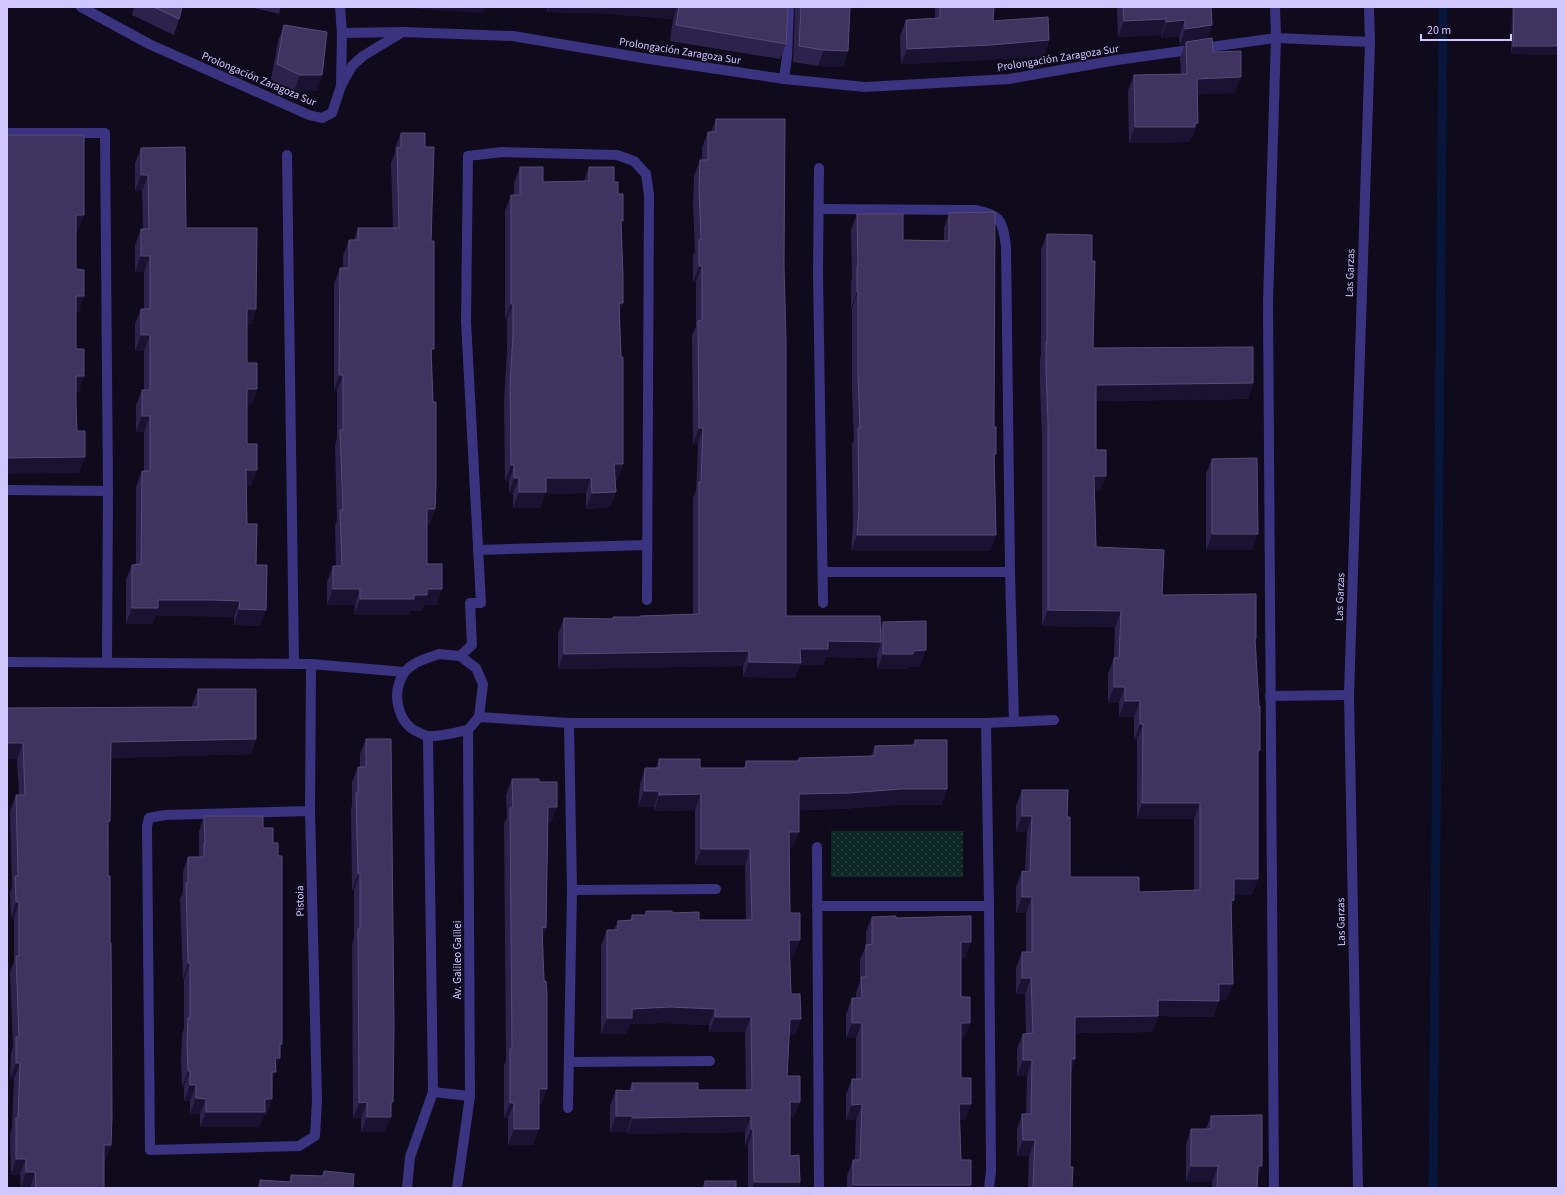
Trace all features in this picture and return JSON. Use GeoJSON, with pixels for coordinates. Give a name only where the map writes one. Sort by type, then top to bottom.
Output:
{"type":"FeatureCollection","features":[{"type":"Feature","properties":{"kind":"street","name":"Prolongación Zaragoza Sur"},"geometry":{"type":"LineString","coordinates":[[81,7],[148,44],[309,115],[322,118],[332,113],[341,86],[342,33],[404,32],[513,36],[649,59],[784,79],[865,87],[1009,79],[1117,60],[1276,38],[1370,42]]}},
{"type":"Feature","properties":{"kind":"street"},"geometry":{"type":"LineString","coordinates":[[340,7],[342,33]]}},
{"type":"Feature","properties":{"kind":"street"},"geometry":{"type":"LineString","coordinates":[[784,79],[787,57],[789,7]]}},
{"type":"Feature","properties":{"kind":"street"},"geometry":{"type":"LineString","coordinates":[[1274,1188],[1268,303],[1276,38],[1275,7]]}},
{"type":"Feature","properties":{"kind":"street","name":"Las Garzas"},"geometry":{"type":"LineString","coordinates":[[1358,1188],[1349,695],[1370,42],[1369,7]]}},
{"type":"Feature","properties":{"kind":"street"},"geometry":{"type":"LineString","coordinates":[[341,86],[352,66],[363,56],[404,32]]}},
{"type":"Feature","properties":{"kind":"street"},"geometry":{"type":"LineString","coordinates":[[7,133],[105,133],[108,492],[107,662]]}},
{"type":"Feature","properties":{"kind":"street"},"geometry":{"type":"LineString","coordinates":[[460,656],[472,645],[470,603],[481,603],[466,321],[468,156],[502,152],[617,155],[634,161],[646,174],[649,195],[646,545],[647,600]]}},
{"type":"Feature","properties":{"kind":"street"},"geometry":{"type":"LineString","coordinates":[[287,155],[294,664]]}},
{"type":"Feature","properties":{"kind":"street"},"geometry":{"type":"LineString","coordinates":[[819,168],[818,272],[823,603]]}},
{"type":"Feature","properties":{"kind":"street"},"geometry":{"type":"LineString","coordinates":[[819,209],[975,210],[989,213],[998,218],[1004,230],[1006,246],[1010,572],[1014,722]]}},
{"type":"Feature","properties":{"kind":"street"},"geometry":{"type":"LineString","coordinates":[[7,490],[108,492]]}},
{"type":"Feature","properties":{"kind":"street"},"geometry":{"type":"LineString","coordinates":[[478,550],[646,545]]}},
{"type":"Feature","properties":{"kind":"street"},"geometry":{"type":"LineString","coordinates":[[823,572],[1010,572]]}},
{"type":"Feature","properties":{"kind":"street"},"geometry":{"type":"LineString","coordinates":[[439,654],[460,656],[476,668],[483,684],[480,717],[468,730],[428,737],[412,730],[404,720],[397,706],[398,687],[404,672],[420,660],[439,654]]}},
{"type":"Feature","properties":{"kind":"street"},"geometry":{"type":"LineString","coordinates":[[7,662],[311,664],[404,672]]}},
{"type":"Feature","properties":{"kind":"street","name":"Pistoia"},"geometry":{"type":"LineString","coordinates":[[310,811],[165,815],[150,818],[147,826],[150,1150],[299,1146],[315,1136],[317,1100],[310,811],[311,664]]}},
{"type":"Feature","properties":{"kind":"street"},"geometry":{"type":"LineString","coordinates":[[1270,696],[1349,695]]}},
{"type":"Feature","properties":{"kind":"street"},"geometry":{"type":"LineString","coordinates":[[480,717],[569,723],[986,723],[1054,720]]}},
{"type":"Feature","properties":{"kind":"street"},"geometry":{"type":"LineString","coordinates":[[568,1108],[572,890],[569,723]]}},
{"type":"Feature","properties":{"kind":"street"},"geometry":{"type":"LineString","coordinates":[[986,723],[991,1171],[989,1188]]}},
{"type":"Feature","properties":{"kind":"street","name":"Av. Galileo Galilei"},"geometry":{"type":"LineString","coordinates":[[457,1188],[470,1096],[468,730]]}},
{"type":"Feature","properties":{"kind":"street"},"geometry":{"type":"LineString","coordinates":[[407,1188],[410,1157],[433,1092],[428,737]]}},
{"type":"Feature","properties":{"kind":"street"},"geometry":{"type":"LineString","coordinates":[[818,847],[819,1188]]}},
{"type":"Feature","properties":{"kind":"street"},"geometry":{"type":"LineString","coordinates":[[572,890],[716,889]]}},
{"type":"Feature","properties":{"kind":"street"},"geometry":{"type":"LineString","coordinates":[[818,906],[989,906]]}},
{"type":"Feature","properties":{"kind":"street"},"geometry":{"type":"LineString","coordinates":[[569,1062],[710,1061]]}},
{"type":"Feature","properties":{"kind":"street"},"geometry":{"type":"LineString","coordinates":[[433,1092],[470,1096]]}},
{"type":"Feature","properties":{"kind":"green space"},"geometry":{"type":"Polygon","coordinates":[[[831,831],[963,831],[963,877],[831,877],[831,831]]]}},
{"type":"Feature","properties":{"kind":"building"},"geometry":{"type":"Polygon","coordinates":[[[154,7],[182,7],[179,19],[154,7]]]}},
{"type":"Feature","properties":{"kind":"building"},"geometry":{"type":"Polygon","coordinates":[[[679,7],[788,7],[786,44],[676,25],[679,7]]]}},
{"type":"Feature","properties":{"kind":"building"},"geometry":{"type":"Polygon","coordinates":[[[801,7],[850,7],[848,51],[824,50],[799,46],[801,7]]]}},
{"type":"Feature","properties":{"kind":"building"},"geometry":{"type":"Polygon","coordinates":[[[940,7],[994,7],[993,21],[1048,17],[1049,40],[991,45],[907,49],[906,20],[940,18],[940,7]]]}},
{"type":"Feature","properties":{"kind":"building"},"geometry":{"type":"Polygon","coordinates":[[[1123,7],[1211,7],[1212,25],[1185,29],[1185,20],[1166,22],[1166,19],[1124,21],[1123,7]]]}},
{"type":"Feature","properties":{"kind":"building"},"geometry":{"type":"Polygon","coordinates":[[[1514,7],[1558,7],[1558,46],[1513,46],[1514,7]]]}},
{"type":"Feature","properties":{"kind":"building"},"geometry":{"type":"Polygon","coordinates":[[[284,25],[327,32],[322,75],[300,75],[277,64],[284,25]]]}},
{"type":"Feature","properties":{"kind":"building"},"geometry":{"type":"Polygon","coordinates":[[[1212,38],[1213,52],[1241,51],[1241,77],[1197,79],[1198,123],[1195,123],[1195,127],[1135,127],[1134,75],[1187,74],[1186,42],[1212,38]]]}},
{"type":"Feature","properties":{"kind":"building"},"geometry":{"type":"Polygon","coordinates":[[[716,119],[785,119],[784,266],[786,341],[786,616],[880,616],[881,642],[828,641],[828,649],[800,649],[801,663],[749,662],[749,651],[564,654],[564,618],[613,619],[613,617],[699,614],[699,482],[701,482],[703,428],[699,428],[698,321],[702,320],[702,266],[699,266],[699,240],[701,239],[699,187],[700,160],[708,160],[708,132],[716,132],[716,119]]]}},
{"type":"Feature","properties":{"kind":"building"},"geometry":{"type":"Polygon","coordinates":[[[401,133],[425,133],[425,147],[434,147],[431,241],[434,241],[434,349],[431,349],[433,402],[436,402],[436,484],[435,509],[427,509],[427,564],[442,564],[442,589],[427,589],[427,595],[414,595],[414,599],[360,599],[360,589],[333,589],[333,566],[342,566],[340,510],[343,510],[340,430],[343,430],[343,375],[339,375],[340,268],[349,268],[349,240],[358,240],[358,228],[399,228],[397,148],[401,147],[401,133]]]}},
{"type":"Feature","properties":{"kind":"building"},"geometry":{"type":"Polygon","coordinates":[[[7,135],[84,135],[84,215],[76,215],[76,269],[84,270],[84,296],[76,296],[76,349],[84,349],[84,376],[76,376],[76,404],[77,431],[85,431],[85,457],[7,458],[7,135]]]}},
{"type":"Feature","properties":{"kind":"building"},"geometry":{"type":"Polygon","coordinates":[[[185,147],[186,228],[257,228],[256,309],[247,309],[247,363],[257,363],[257,389],[247,389],[247,444],[257,444],[257,470],[246,470],[247,524],[257,524],[256,565],[267,565],[266,610],[239,609],[240,601],[212,600],[158,600],[158,608],[132,608],[132,565],[141,564],[142,471],[150,471],[150,416],[142,416],[142,390],[150,390],[150,335],[141,335],[141,309],[150,309],[150,256],[141,256],[141,229],[149,229],[148,175],[141,175],[141,148],[185,147]]]}},
{"type":"Feature","properties":{"kind":"building"},"geometry":{"type":"Polygon","coordinates":[[[520,167],[543,167],[543,182],[589,181],[589,167],[614,167],[614,182],[618,182],[618,194],[623,194],[623,221],[621,221],[623,303],[619,303],[621,357],[623,357],[623,464],[614,464],[616,492],[592,493],[591,478],[546,478],[546,492],[519,492],[519,478],[514,478],[514,465],[511,465],[510,385],[513,335],[513,304],[511,304],[511,195],[520,195],[520,167]]]}},
{"type":"Feature","properties":{"kind":"building"},"geometry":{"type":"Polygon","coordinates":[[[995,212],[994,427],[996,427],[996,454],[994,454],[996,535],[857,535],[859,510],[858,428],[860,428],[858,376],[857,214],[903,214],[903,240],[949,241],[949,213],[995,212]]]}},
{"type":"Feature","properties":{"kind":"building"},"geometry":{"type":"Polygon","coordinates":[[[1047,234],[1092,235],[1092,261],[1095,261],[1093,348],[1253,347],[1253,383],[1096,385],[1096,450],[1106,450],[1106,476],[1094,476],[1096,547],[1164,550],[1162,595],[1256,594],[1255,639],[1260,706],[1260,750],[1258,751],[1258,879],[1234,879],[1234,900],[1231,901],[1233,984],[1219,984],[1219,1001],[1158,1000],[1158,1016],[1075,1017],[1075,1059],[1071,1059],[1070,1167],[1073,1167],[1072,1188],[1033,1188],[1035,1140],[1023,1140],[1022,1114],[1031,1114],[1032,1060],[1023,1060],[1023,1034],[1033,1033],[1031,978],[1022,978],[1022,952],[1032,952],[1032,897],[1022,897],[1022,871],[1030,872],[1032,816],[1022,816],[1022,790],[1068,790],[1067,817],[1070,817],[1070,877],[1139,877],[1139,892],[1200,890],[1200,803],[1142,803],[1143,724],[1140,724],[1140,701],[1125,701],[1125,687],[1114,687],[1114,658],[1119,658],[1121,611],[1048,610],[1048,422],[1046,369],[1047,234]]]}},
{"type":"Feature","properties":{"kind":"building"},"geometry":{"type":"Polygon","coordinates":[[[1257,458],[1258,534],[1212,534],[1212,459],[1257,458]]]}},
{"type":"Feature","properties":{"kind":"building"},"geometry":{"type":"Polygon","coordinates":[[[926,621],[926,650],[913,651],[913,654],[883,654],[883,622],[926,621]]]}},
{"type":"Feature","properties":{"kind":"building"},"geometry":{"type":"Polygon","coordinates":[[[198,689],[256,689],[256,739],[111,742],[110,821],[108,821],[108,876],[110,876],[112,1117],[111,1145],[104,1145],[104,1188],[36,1188],[35,1172],[26,1172],[26,1159],[16,1159],[16,1118],[18,1118],[20,1063],[16,1063],[16,1037],[19,1037],[16,956],[19,956],[19,902],[16,902],[15,876],[18,876],[16,795],[25,795],[23,743],[7,743],[7,708],[198,707],[198,689]]]}},
{"type":"Feature","properties":{"kind":"building"},"geometry":{"type":"Polygon","coordinates":[[[366,739],[391,739],[394,1024],[393,1102],[391,1102],[391,1117],[367,1117],[367,1102],[359,1103],[358,929],[360,929],[360,873],[358,874],[356,793],[358,793],[358,767],[366,767],[366,739]]]}},
{"type":"Feature","properties":{"kind":"building"},"geometry":{"type":"Polygon","coordinates":[[[915,740],[947,740],[947,789],[901,789],[848,793],[799,794],[799,832],[789,832],[790,913],[800,913],[800,940],[789,940],[791,994],[800,994],[801,1019],[790,1019],[787,1076],[800,1076],[800,1102],[790,1102],[790,1156],[799,1155],[800,1182],[754,1182],[753,1129],[751,1129],[751,1116],[633,1118],[632,1116],[616,1116],[616,1090],[632,1091],[632,1083],[698,1083],[698,1090],[752,1090],[751,1017],[715,1017],[715,1009],[670,1007],[632,1009],[632,1018],[607,1018],[607,930],[618,930],[618,921],[632,920],[632,915],[646,915],[646,911],[672,911],[672,913],[699,912],[699,920],[752,920],[750,849],[701,849],[701,794],[659,795],[659,791],[644,791],[645,768],[659,768],[659,759],[700,759],[700,768],[746,768],[746,761],[799,761],[799,758],[875,756],[875,746],[915,745],[915,740]]]}},
{"type":"Feature","properties":{"kind":"building"},"geometry":{"type":"Polygon","coordinates":[[[512,779],[539,779],[539,782],[557,782],[557,807],[548,807],[546,928],[542,927],[544,981],[546,981],[547,994],[547,1089],[539,1089],[539,1129],[514,1129],[514,1103],[510,1103],[510,1049],[512,1049],[510,808],[513,808],[512,779]]]}},
{"type":"Feature","properties":{"kind":"building"},"geometry":{"type":"Polygon","coordinates":[[[204,816],[263,816],[263,828],[273,828],[273,843],[278,843],[278,856],[282,856],[282,1044],[280,1044],[280,1058],[275,1058],[276,1072],[272,1072],[272,1099],[265,1099],[265,1112],[206,1112],[206,1099],[196,1098],[196,1085],[190,1085],[187,1045],[188,1018],[190,1018],[190,963],[188,963],[186,883],[188,883],[188,857],[204,857],[204,816]]]}},
{"type":"Feature","properties":{"kind":"building"},"geometry":{"type":"Polygon","coordinates":[[[896,916],[896,918],[971,916],[971,942],[961,942],[961,997],[970,997],[970,1023],[961,1023],[961,1078],[971,1078],[971,1104],[959,1104],[961,1160],[971,1160],[971,1185],[853,1185],[853,1160],[860,1160],[862,1104],[852,1105],[852,1079],[862,1079],[862,1023],[852,1023],[852,998],[862,998],[861,977],[866,977],[866,945],[872,944],[872,917],[896,916]]]}},
{"type":"Feature","properties":{"kind":"building"},"geometry":{"type":"Polygon","coordinates":[[[1262,1115],[1262,1166],[1258,1166],[1257,1188],[1217,1188],[1218,1166],[1191,1166],[1191,1129],[1211,1129],[1211,1116],[1262,1115]]]}},
{"type":"Feature","properties":{"kind":"building"},"geometry":{"type":"Polygon","coordinates":[[[324,1171],[354,1174],[353,1188],[260,1188],[260,1180],[291,1182],[291,1175],[323,1176],[324,1171]]]}},
{"type":"Feature","properties":{"kind":"building"},"geometry":{"type":"Polygon","coordinates":[[[705,1181],[736,1181],[736,1188],[705,1188],[705,1181]]]}},
{"type":"Feature","properties":{"kind":"waterway"},"geometry":{"type":"LineString","coordinates":[[1433,1188],[1443,7]]}}]}
